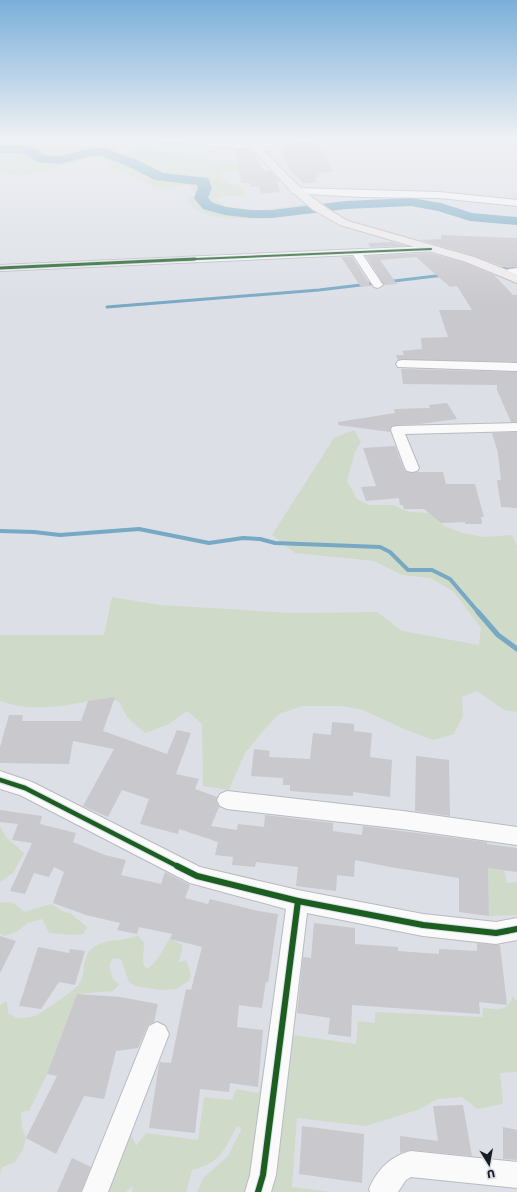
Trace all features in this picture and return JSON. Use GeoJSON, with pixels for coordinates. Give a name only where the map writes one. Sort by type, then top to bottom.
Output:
{"type":"FeatureCollection","features":[{"type":"Feature","properties":{"kind":"main road"},"geometry":{"type":"LineString","coordinates":[[300,195],[317,208],[346,224],[464,258],[506,272],[517,279]]}},
{"type":"Feature","properties":{"kind":"street"},"geometry":{"type":"LineString","coordinates":[[410,195],[439,195],[517,202]]}},
{"type":"Feature","properties":{"kind":"street"},"geometry":{"type":"LineString","coordinates":[[0,268],[431,249]]}},
{"type":"Feature","properties":{"kind":"street"},"geometry":{"type":"LineString","coordinates":[[356,252],[378,285]]}},
{"type":"Feature","properties":{"kind":"street"},"geometry":{"type":"LineString","coordinates":[[402,364],[517,367]]}},
{"type":"Feature","properties":{"kind":"street"},"geometry":{"type":"LineString","coordinates":[[412,468],[396,430],[517,427]]}},
{"type":"Feature","properties":{"kind":"street"},"geometry":{"type":"LineString","coordinates":[[0,780],[25,788],[197,876],[298,901],[424,925],[496,933],[517,929]]}},
{"type":"Feature","properties":{"kind":"street"},"geometry":{"type":"LineString","coordinates":[[227,800],[403,820],[517,836]]}},
{"type":"Feature","properties":{"kind":"street"},"geometry":{"type":"LineString","coordinates":[[258,1192],[263,1175],[298,901]]}},
{"type":"Feature","properties":{"kind":"street"},"geometry":{"type":"LineString","coordinates":[[95,1192],[157,1034]]}},
{"type":"Feature","properties":{"kind":"street"},"geometry":{"type":"LineString","coordinates":[[382,1189],[386,1186],[396,1169],[403,1165],[411,1164],[517,1175]]}},
{"type":"Feature","properties":{"kind":"green space"},"geometry":{"type":"Polygon","coordinates":[[[195,195],[245,195],[244,196],[223,196],[214,199],[233,210],[255,211],[307,204],[320,213],[259,219],[222,218],[204,214],[193,208],[187,200],[195,195]]]}},
{"type":"Feature","properties":{"kind":"green space"},"geometry":{"type":"Polygon","coordinates":[[[354,430],[361,442],[355,452],[347,481],[357,499],[369,505],[393,505],[410,512],[429,513],[444,526],[462,533],[484,537],[512,535],[517,546],[517,712],[504,710],[477,691],[462,697],[463,716],[454,734],[434,740],[406,730],[363,710],[342,706],[303,706],[279,714],[262,732],[245,753],[229,790],[203,786],[202,724],[187,711],[167,725],[145,733],[128,718],[119,702],[113,699],[107,698],[53,707],[26,707],[0,701],[0,635],[104,635],[112,597],[160,605],[291,613],[377,612],[402,631],[479,645],[481,628],[454,592],[431,578],[402,575],[374,561],[295,553],[272,535],[334,438],[354,430]]]}},
{"type":"Feature","properties":{"kind":"green space"},"geometry":{"type":"Polygon","coordinates":[[[0,826],[6,837],[24,853],[13,873],[0,882],[0,826]]]}},
{"type":"Feature","properties":{"kind":"green space"},"geometry":{"type":"Polygon","coordinates":[[[488,868],[504,870],[507,883],[517,882],[517,915],[489,916],[488,868]]]}},
{"type":"Feature","properties":{"kind":"green space"},"geometry":{"type":"Polygon","coordinates":[[[9,902],[15,904],[24,912],[51,904],[64,912],[70,913],[87,927],[83,934],[76,935],[49,933],[42,919],[28,923],[16,932],[4,936],[0,933],[0,903],[9,902]]]}},
{"type":"Feature","properties":{"kind":"green space"},"geometry":{"type":"Polygon","coordinates":[[[138,935],[144,943],[143,964],[147,969],[157,959],[170,938],[182,945],[182,952],[178,963],[186,960],[191,974],[189,981],[176,989],[160,990],[135,986],[129,982],[121,959],[113,958],[109,966],[113,979],[119,985],[113,991],[77,994],[47,1074],[29,1111],[21,1112],[22,1128],[26,1138],[23,1149],[15,1162],[2,1167],[0,1174],[0,1005],[7,1001],[8,1013],[16,1018],[26,1018],[37,1015],[77,987],[83,974],[87,954],[95,946],[105,942],[128,939],[138,935]]]}},
{"type":"Feature","properties":{"kind":"green space"},"geometry":{"type":"Polygon","coordinates":[[[513,996],[515,1000],[517,1000],[517,1072],[500,1073],[503,1104],[477,1109],[462,1097],[438,1099],[420,1109],[366,1126],[297,1118],[292,1187],[333,1192],[197,1192],[203,1178],[228,1156],[241,1130],[240,1127],[237,1126],[225,1149],[216,1159],[209,1164],[192,1170],[186,1192],[132,1192],[133,1185],[126,1192],[106,1192],[129,1130],[136,1146],[146,1133],[198,1140],[204,1097],[232,1100],[236,1089],[259,1093],[269,1035],[285,1034],[356,1044],[358,1021],[375,1023],[375,1012],[482,1017],[483,1008],[505,1008],[513,996]]]}},
{"type":"Feature","properties":{"kind":"building"},"geometry":{"type":"Polygon","coordinates":[[[441,235],[517,238],[517,267],[507,268],[421,240],[441,239],[441,235]]]}},
{"type":"Feature","properties":{"kind":"building"},"geometry":{"type":"Polygon","coordinates":[[[392,242],[405,246],[370,247],[368,243],[392,242]]]}},
{"type":"Feature","properties":{"kind":"building"},"geometry":{"type":"Polygon","coordinates":[[[429,253],[466,263],[494,275],[513,295],[517,295],[517,362],[398,360],[396,355],[404,355],[402,351],[422,349],[421,338],[448,337],[439,310],[472,310],[457,286],[450,287],[416,257],[380,260],[397,284],[384,285],[366,256],[429,253]]]}},
{"type":"Feature","properties":{"kind":"building"},"geometry":{"type":"Polygon","coordinates":[[[341,257],[352,257],[371,286],[361,287],[341,257]]]}},
{"type":"Feature","properties":{"kind":"building"},"geometry":{"type":"Polygon","coordinates":[[[401,369],[517,372],[517,422],[511,422],[497,390],[497,385],[403,384],[401,369]]]}},
{"type":"Feature","properties":{"kind":"building"},"geometry":{"type":"Polygon","coordinates":[[[447,403],[457,419],[420,424],[397,425],[391,427],[390,432],[338,425],[338,422],[395,413],[394,409],[430,408],[429,405],[447,403]]]}},
{"type":"Feature","properties":{"kind":"building"},"geometry":{"type":"Polygon","coordinates":[[[517,432],[517,508],[501,507],[497,480],[501,480],[498,453],[492,433],[517,432]]]}},
{"type":"Feature","properties":{"kind":"building"},"geometry":{"type":"Polygon","coordinates":[[[395,446],[404,469],[407,472],[443,472],[446,484],[475,484],[484,517],[481,517],[482,524],[465,524],[465,522],[441,523],[424,509],[404,509],[403,505],[400,505],[399,498],[366,501],[361,487],[376,486],[363,448],[395,446]]]}},
{"type":"Feature","properties":{"kind":"building"},"geometry":{"type":"Polygon","coordinates":[[[115,697],[103,731],[167,754],[177,730],[191,733],[176,774],[199,779],[195,789],[217,797],[216,801],[219,807],[211,826],[237,830],[238,824],[264,827],[265,815],[333,823],[333,831],[362,835],[363,826],[487,842],[487,844],[517,848],[517,872],[488,868],[489,916],[459,912],[459,878],[355,860],[354,877],[337,875],[336,891],[296,886],[298,867],[256,862],[255,867],[232,865],[233,857],[215,855],[218,842],[179,829],[178,834],[140,824],[149,799],[122,790],[108,817],[83,806],[114,749],[73,741],[69,764],[0,763],[0,747],[9,715],[23,715],[22,721],[81,721],[88,701],[115,697]]]}},
{"type":"Feature","properties":{"kind":"building"},"geometry":{"type":"Polygon","coordinates":[[[332,722],[354,724],[354,731],[372,733],[370,757],[392,760],[390,797],[353,792],[353,796],[290,791],[290,785],[283,785],[283,778],[251,776],[254,749],[270,751],[269,757],[310,759],[313,733],[331,735],[332,722]]]}},
{"type":"Feature","properties":{"kind":"building"},"geometry":{"type":"Polygon","coordinates":[[[416,756],[449,760],[450,816],[415,811],[416,756]]]}},
{"type":"Feature","properties":{"kind":"building"},"geometry":{"type":"Polygon","coordinates":[[[0,810],[42,816],[40,824],[76,833],[73,842],[105,855],[126,860],[121,875],[161,884],[165,872],[190,885],[185,898],[208,904],[210,899],[258,911],[278,914],[268,983],[266,981],[262,1008],[239,1005],[237,1027],[263,1030],[258,1087],[230,1083],[229,1092],[200,1089],[195,1133],[149,1128],[159,1065],[160,1062],[171,1063],[186,989],[191,990],[202,947],[170,939],[172,934],[139,927],[137,934],[117,930],[120,923],[86,915],[53,903],[64,872],[54,867],[49,877],[34,873],[25,894],[10,891],[32,843],[12,840],[18,824],[0,822],[0,810]]]}},
{"type":"Feature","properties":{"kind":"building"},"geometry":{"type":"Polygon","coordinates":[[[314,923],[355,928],[355,944],[398,947],[398,951],[439,954],[439,949],[477,951],[477,943],[500,945],[507,1005],[479,1002],[480,1014],[352,1005],[351,1037],[328,1034],[330,1018],[297,1013],[303,957],[311,958],[314,923]]]}},
{"type":"Feature","properties":{"kind":"building"},"geometry":{"type":"Polygon","coordinates":[[[0,936],[16,941],[0,973],[0,936]]]}},
{"type":"Feature","properties":{"kind":"building"},"geometry":{"type":"Polygon","coordinates":[[[38,947],[69,953],[70,949],[85,951],[75,985],[59,982],[41,1009],[19,1006],[38,947]]]}},
{"type":"Feature","properties":{"kind":"building"},"geometry":{"type":"Polygon","coordinates":[[[77,994],[120,997],[158,1004],[154,1022],[148,1025],[138,1048],[116,1051],[104,1099],[84,1096],[56,1154],[26,1138],[57,1076],[47,1074],[77,994]]]}},
{"type":"Feature","properties":{"kind":"building"},"geometry":{"type":"Polygon","coordinates":[[[463,1105],[472,1156],[411,1150],[400,1153],[400,1136],[438,1141],[433,1106],[463,1105]]]}},
{"type":"Feature","properties":{"kind":"building"},"geometry":{"type":"Polygon","coordinates":[[[302,1126],[364,1134],[362,1183],[299,1174],[302,1126]]]}},
{"type":"Feature","properties":{"kind":"building"},"geometry":{"type":"Polygon","coordinates":[[[503,1127],[517,1130],[517,1160],[503,1159],[503,1127]]]}},
{"type":"Feature","properties":{"kind":"building"},"geometry":{"type":"Polygon","coordinates":[[[72,1158],[91,1167],[81,1192],[57,1192],[72,1158]]]}},
{"type":"Feature","properties":{"kind":"waterway"},"geometry":{"type":"LineString","coordinates":[[202,195],[201,198],[208,206],[225,211],[251,214],[272,214],[346,205],[411,202],[441,207],[470,217],[517,221]]}},
{"type":"Feature","properties":{"kind":"waterway"},"geometry":{"type":"LineString","coordinates":[[499,269],[517,267]]}},
{"type":"Feature","properties":{"kind":"waterway"},"geometry":{"type":"LineString","coordinates":[[107,307],[319,290],[444,275]]}},
{"type":"Feature","properties":{"kind":"waterway"},"geometry":{"type":"LineString","coordinates":[[0,531],[34,532],[60,535],[139,529],[209,543],[243,538],[260,539],[275,543],[380,547],[390,552],[408,570],[432,570],[450,579],[479,613]]}},
{"type":"Feature","properties":{"kind":"waterway"},"geometry":{"type":"LineString","coordinates":[[478,612],[498,635],[517,649]]}},
{"type":"Feature","properties":{"kind":"cycle path"},"geometry":{"type":"LineString","coordinates":[[0,268],[431,249]]}},
{"type":"Feature","properties":{"kind":"cycle path"},"geometry":{"type":"LineString","coordinates":[[0,780],[25,788],[197,876],[298,901],[423,925],[496,933],[517,929]]}},
{"type":"Feature","properties":{"kind":"cycle path"},"geometry":{"type":"LineString","coordinates":[[258,1192],[263,1175],[298,901]]}}]}
